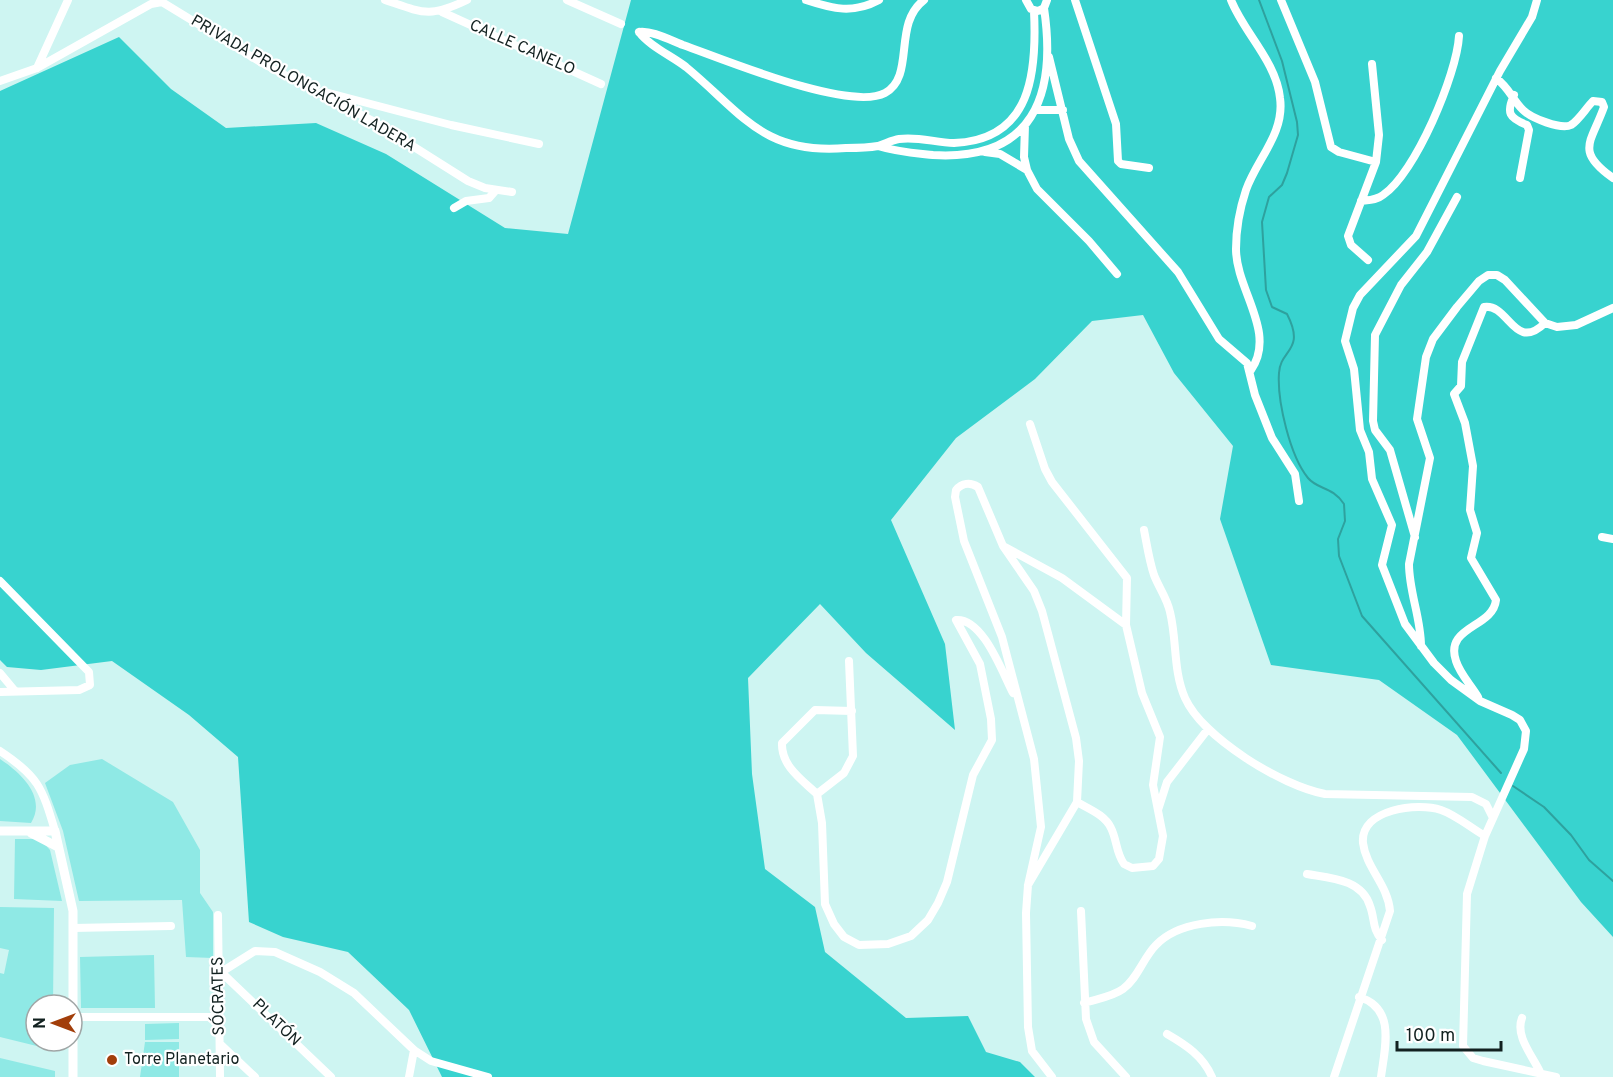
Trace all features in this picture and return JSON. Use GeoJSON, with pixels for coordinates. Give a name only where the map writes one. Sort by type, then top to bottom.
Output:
{"type":"FeatureCollection","features":[{"type":"Feature","properties":{"kind":"street"},"geometry":{"type":"LineString","coordinates":[[37,69],[68,0]]}},
{"type":"Feature","properties":{"kind":"street"},"geometry":{"type":"LineString","coordinates":[[386,0],[421,12],[442,12],[466,0]]}},
{"type":"Feature","properties":{"kind":"street"},"geometry":{"type":"LineString","coordinates":[[567,0],[621,24]]}},
{"type":"Feature","properties":{"kind":"street"},"geometry":{"type":"LineString","coordinates":[[806,0],[829,8],[849,10],[879,0]]}},
{"type":"Feature","properties":{"kind":"street"},"geometry":{"type":"LineString","coordinates":[[924,0],[914,9],[908,20],[901,69],[897,80],[884,94],[859,98],[832,95],[639,32],[686,67],[746,122],[771,138],[795,147],[827,150],[877,146],[899,139],[951,143],[990,136],[1010,120],[1023,105],[1031,87],[1035,62],[1034,11],[1028,6],[1026,0]]}},
{"type":"Feature","properties":{"kind":"street"},"geometry":{"type":"LineString","coordinates":[[1075,0],[1116,124],[1118,161],[1121,164],[1149,168]]}},
{"type":"Feature","properties":{"kind":"street"},"geometry":{"type":"LineString","coordinates":[[1232,0],[1272,71],[1280,95],[1281,110],[1277,126],[1245,191],[1239,222],[1236,250],[1240,279],[1260,337],[1259,358],[1251,370]]}},
{"type":"Feature","properties":{"kind":"street"},"geometry":{"type":"LineString","coordinates":[[1281,0],[1315,82],[1331,147],[1339,152],[1376,162]]}},
{"type":"Feature","properties":{"kind":"street"},"geometry":{"type":"LineString","coordinates":[[1537,0],[1528,25],[1496,78],[1416,236],[1360,296],[1346,330],[1346,341],[1356,386],[1360,430],[1369,452],[1376,491],[1392,525],[1390,541],[1382,564],[1405,624],[1421,647],[1451,680],[1480,701],[1512,715],[1526,731],[1524,748],[1485,836],[1466,900],[1463,1046],[1473,1058],[1556,1077]]}},
{"type":"Feature","properties":{"kind":"street","name":"PRIVADA PROLONGACIÓN LADERA"},"geometry":{"type":"LineString","coordinates":[[0,81],[37,69],[151,4],[162,2],[262,63],[373,121],[468,181],[496,190],[512,192]]}},
{"type":"Feature","properties":{"kind":"street"},"geometry":{"type":"LineString","coordinates":[[985,152],[1008,140],[1024,125],[1035,110],[1047,76],[1049,57],[1047,3],[1034,11]]}},
{"type":"Feature","properties":{"kind":"street","name":"CALLE CANELO"},"geometry":{"type":"LineString","coordinates":[[442,12],[601,84]]}},
{"type":"Feature","properties":{"kind":"street"},"geometry":{"type":"LineString","coordinates":[[1361,201],[1384,195],[1404,174],[1419,149],[1455,65],[1459,36]]}},
{"type":"Feature","properties":{"kind":"street"},"geometry":{"type":"LineString","coordinates":[[1049,57],[1069,139],[1078,161],[1178,272],[1219,339],[1247,363],[1251,370],[1255,395],[1269,431],[1282,458],[1295,474],[1299,501]]}},
{"type":"Feature","properties":{"kind":"street"},"geometry":{"type":"LineString","coordinates":[[1368,260],[1351,245],[1348,236],[1376,162],[1379,135],[1372,64]]}},
{"type":"Feature","properties":{"kind":"street"},"geometry":{"type":"LineString","coordinates":[[1496,78],[1514,95],[1523,110],[1531,116],[1563,127],[1574,123],[1593,101],[1602,102],[1604,107],[1592,132],[1589,154],[1593,163],[1613,178]]}},
{"type":"Feature","properties":{"kind":"street"},"geometry":{"type":"LineString","coordinates":[[316,90],[451,125],[539,144]]}},
{"type":"Feature","properties":{"kind":"street"},"geometry":{"type":"LineString","coordinates":[[1514,95],[1508,108],[1509,115],[1513,120],[1527,125],[1529,129],[1520,178]]}},
{"type":"Feature","properties":{"kind":"street"},"geometry":{"type":"LineString","coordinates":[[1035,110],[1063,111]]}},
{"type":"Feature","properties":{"kind":"street"},"geometry":{"type":"LineString","coordinates":[[1024,125],[1023,144],[1027,171]]}},
{"type":"Feature","properties":{"kind":"street"},"geometry":{"type":"LineString","coordinates":[[920,154],[921,139]]}},
{"type":"Feature","properties":{"kind":"street"},"geometry":{"type":"LineString","coordinates":[[950,156],[951,143]]}},
{"type":"Feature","properties":{"kind":"street"},"geometry":{"type":"LineString","coordinates":[[877,146],[898,152],[950,156],[985,152],[1000,154],[1015,160],[1027,171],[1037,189],[1089,241],[1117,274]]}},
{"type":"Feature","properties":{"kind":"street"},"geometry":{"type":"LineString","coordinates":[[454,208],[466,201],[489,198],[496,190]]}},
{"type":"Feature","properties":{"kind":"street"},"geometry":{"type":"LineString","coordinates":[[1415,539],[1390,450],[1375,430],[1372,348],[1375,335],[1401,285],[1427,252],[1456,197]]}},
{"type":"Feature","properties":{"kind":"street"},"geometry":{"type":"LineString","coordinates":[[1421,647],[1421,626],[1409,579],[1430,458],[1426,440],[1420,431],[1417,410],[1424,383],[1426,357],[1433,339],[1479,280],[1488,275],[1497,275],[1505,280],[1545,323],[1557,327],[1576,325],[1613,308]]}},
{"type":"Feature","properties":{"kind":"street"},"geometry":{"type":"LineString","coordinates":[[1480,701],[1462,674],[1455,659],[1454,647],[1462,633],[1490,614],[1495,608],[1496,600],[1471,558],[1478,533],[1470,510],[1473,466],[1466,423],[1454,394],[1461,386],[1462,362],[1484,307],[1497,310],[1511,326],[1525,332],[1533,332],[1545,323]]}},
{"type":"Feature","properties":{"kind":"street"},"geometry":{"type":"LineString","coordinates":[[1030,424],[1045,469],[1052,482],[1127,578],[1126,625],[1142,693],[1160,737],[1153,785],[1163,836],[1159,859],[1153,866],[1132,868],[1124,864],[1118,854],[1112,829],[1106,819],[1077,802]]}},
{"type":"Feature","properties":{"kind":"street"},"geometry":{"type":"LineString","coordinates":[[1017,702],[1002,637],[964,541],[955,497],[959,486],[972,484],[978,487],[1003,546],[1034,591],[1042,611],[1076,738],[1079,761],[1077,802],[1028,885]]}},
{"type":"Feature","properties":{"kind":"street"},"geometry":{"type":"LineString","coordinates":[[1144,530],[1155,577],[1165,594],[1170,611],[1176,666],[1184,696],[1208,729],[1269,770],[1308,790],[1325,794],[1472,797],[1486,804],[1493,818]]}},
{"type":"Feature","properties":{"kind":"street"},"geometry":{"type":"LineString","coordinates":[[1602,537],[1613,539]]}},
{"type":"Feature","properties":{"kind":"street"},"geometry":{"type":"LineString","coordinates":[[1003,546],[1062,578],[1126,625]]}},
{"type":"Feature","properties":{"kind":"street"},"geometry":{"type":"LineString","coordinates":[[0,581],[89,672],[92,679],[86,688],[79,690],[0,692]]}},
{"type":"Feature","properties":{"kind":"street"},"geometry":{"type":"LineString","coordinates":[[852,711],[815,710],[782,743],[782,753],[785,762],[817,794],[822,823],[825,903],[834,924],[844,937],[859,945],[888,944],[911,936],[928,920],[938,903],[947,882],[973,775],[992,740],[991,719],[980,663],[956,620],[968,621],[980,633],[1026,722],[1035,759],[1041,827],[1028,885],[1026,913],[1029,1040],[1037,1061],[1052,1077]]}},
{"type":"Feature","properties":{"kind":"street"},"geometry":{"type":"LineString","coordinates":[[817,794],[850,765],[853,756],[849,661]]}},
{"type":"Feature","properties":{"kind":"street"},"geometry":{"type":"LineString","coordinates":[[0,673],[15,691]]}},
{"type":"Feature","properties":{"kind":"street"},"geometry":{"type":"LineString","coordinates":[[1158,815],[1167,782],[1208,729]]}},
{"type":"Feature","properties":{"kind":"street"},"geometry":{"type":"LineString","coordinates":[[0,751],[30,772],[39,786],[55,831],[71,897],[73,993]]}},
{"type":"Feature","properties":{"kind":"street"},"geometry":{"type":"LineString","coordinates":[[1334,1077],[1359,997],[1382,940],[1390,911],[1389,896],[1365,850],[1364,831],[1370,823],[1405,807],[1428,807],[1450,814],[1485,836]]}},
{"type":"Feature","properties":{"kind":"street"},"geometry":{"type":"LineString","coordinates":[[0,831],[55,831]]}},
{"type":"Feature","properties":{"kind":"street"},"geometry":{"type":"LineString","coordinates":[[29,831],[58,846]]}},
{"type":"Feature","properties":{"kind":"street"},"geometry":{"type":"LineString","coordinates":[[1307,874],[1344,881],[1359,888],[1370,905],[1374,928],[1382,940]]}},
{"type":"Feature","properties":{"kind":"street"},"geometry":{"type":"LineString","coordinates":[[1081,911],[1086,1019],[1095,1042],[1126,1077]]}},
{"type":"Feature","properties":{"kind":"street","name":"SÓCRATES"},"geometry":{"type":"LineString","coordinates":[[218,915],[221,971],[220,1077]]}},
{"type":"Feature","properties":{"kind":"street"},"geometry":{"type":"LineString","coordinates":[[1084,1003],[1122,990],[1133,980],[1155,946],[1168,934],[1200,924],[1237,922],[1251,926]]}},
{"type":"Feature","properties":{"kind":"street"},"geometry":{"type":"LineString","coordinates":[[73,928],[171,926]]}},
{"type":"Feature","properties":{"kind":"street"},"geometry":{"type":"LineString","coordinates":[[221,971],[255,951],[275,952],[320,972],[354,993],[414,1050],[439,1065],[488,1077]]}},
{"type":"Feature","properties":{"kind":"street","name":"PLATÓN"},"geometry":{"type":"LineString","coordinates":[[221,971],[331,1077]]}},
{"type":"Feature","properties":{"kind":"street"},"geometry":{"type":"LineString","coordinates":[[1359,997],[1377,1006],[1385,1021],[1381,1077]]}},
{"type":"Feature","properties":{"kind":"street"},"geometry":{"type":"LineString","coordinates":[[84,1017],[220,1017]]}},
{"type":"Feature","properties":{"kind":"street"},"geometry":{"type":"LineString","coordinates":[[1522,1018],[1519,1026],[1520,1034],[1540,1072]]}},
{"type":"Feature","properties":{"kind":"street"},"geometry":{"type":"LineString","coordinates":[[1167,1034],[1188,1046],[1208,1067],[1212,1077]]}},
{"type":"Feature","properties":{"kind":"street"},"geometry":{"type":"LineString","coordinates":[[220,1044],[255,1077]]}},
{"type":"Feature","properties":{"kind":"street"},"geometry":{"type":"LineString","coordinates":[[409,1077],[414,1050]]}},
{"type":"Feature","properties":{"kind":"street"},"geometry":{"type":"LineString","coordinates":[[73,1053],[73,1077]]}},
{"type":"Feature","properties":{"kind":"shaded area"},"geometry":{"type":"Polygon","coordinates":[[[631,0],[1613,0],[1613,937],[1581,902],[1457,735],[1379,680],[1271,665],[1220,519],[1233,446],[1174,373],[1143,315],[1092,321],[1035,379],[956,438],[891,520],[945,644],[955,730],[866,653],[820,604],[748,678],[752,774],[765,869],[815,907],[825,952],[906,1018],[968,1016],[986,1052],[1020,1062],[1035,1077],[442,1077],[409,1010],[348,952],[283,937],[249,922],[238,757],[189,715],[112,661],[41,670],[7,667],[0,660],[0,91],[119,37],[171,89],[226,128],[316,123],[386,154],[505,228],[568,234],[631,0]]]}},
{"type":"Feature","properties":{"kind":"shaded area"},"geometry":{"type":"Polygon","coordinates":[[[0,759],[16,771],[34,795],[36,804],[31,823],[0,821],[0,759]]]}},
{"type":"Feature","properties":{"kind":"shaded area"},"geometry":{"type":"Polygon","coordinates":[[[102,759],[173,802],[200,850],[200,893],[213,912],[213,958],[186,957],[182,900],[79,901],[63,831],[45,783],[70,765],[102,759]]]}},
{"type":"Feature","properties":{"kind":"shaded area"},"geometry":{"type":"Polygon","coordinates":[[[15,839],[40,839],[50,850],[62,901],[14,899],[15,839]]]}},
{"type":"Feature","properties":{"kind":"shaded area"},"geometry":{"type":"Polygon","coordinates":[[[0,907],[54,908],[53,993],[24,993],[24,1043],[0,1037],[0,973],[4,974],[9,950],[0,948],[0,907]]]}},
{"type":"Feature","properties":{"kind":"shaded area"},"geometry":{"type":"Polygon","coordinates":[[[154,955],[155,1008],[84,1008],[84,993],[81,993],[80,957],[154,955]]]}},
{"type":"Feature","properties":{"kind":"shaded area"},"geometry":{"type":"Polygon","coordinates":[[[179,1023],[179,1039],[145,1040],[145,1024],[179,1023]]]}},
{"type":"Feature","properties":{"kind":"shaded area"},"geometry":{"type":"Polygon","coordinates":[[[145,1042],[179,1042],[179,1077],[140,1077],[145,1042]]]}},
{"type":"Feature","properties":{"kind":"shaded area"},"geometry":{"type":"Polygon","coordinates":[[[0,1058],[55,1071],[55,1077],[0,1077],[0,1058]]]}},
{"type":"Feature","properties":{"kind":"waterway"},"geometry":{"type":"LineString","coordinates":[[1259,0],[1282,61],[1298,135],[1287,173],[1282,185],[1269,197],[1262,222],[1266,290],[1272,307],[1287,314],[1294,335],[1293,343],[1280,365],[1279,373],[1280,398],[1290,442],[1308,478],[1316,485],[1335,494],[1344,504],[1345,521],[1338,539],[1339,556],[1362,616],[1501,773]]}},
{"type":"Feature","properties":{"kind":"waterway"},"geometry":{"type":"LineString","coordinates":[[1513,786],[1544,807],[1571,835],[1589,860],[1613,881]]}},
{"type":"Feature","properties":{"kind":"place","name":"Torre Planetario"},"geometry":{"type":"Point","coordinates":[112,1060]}}]}
